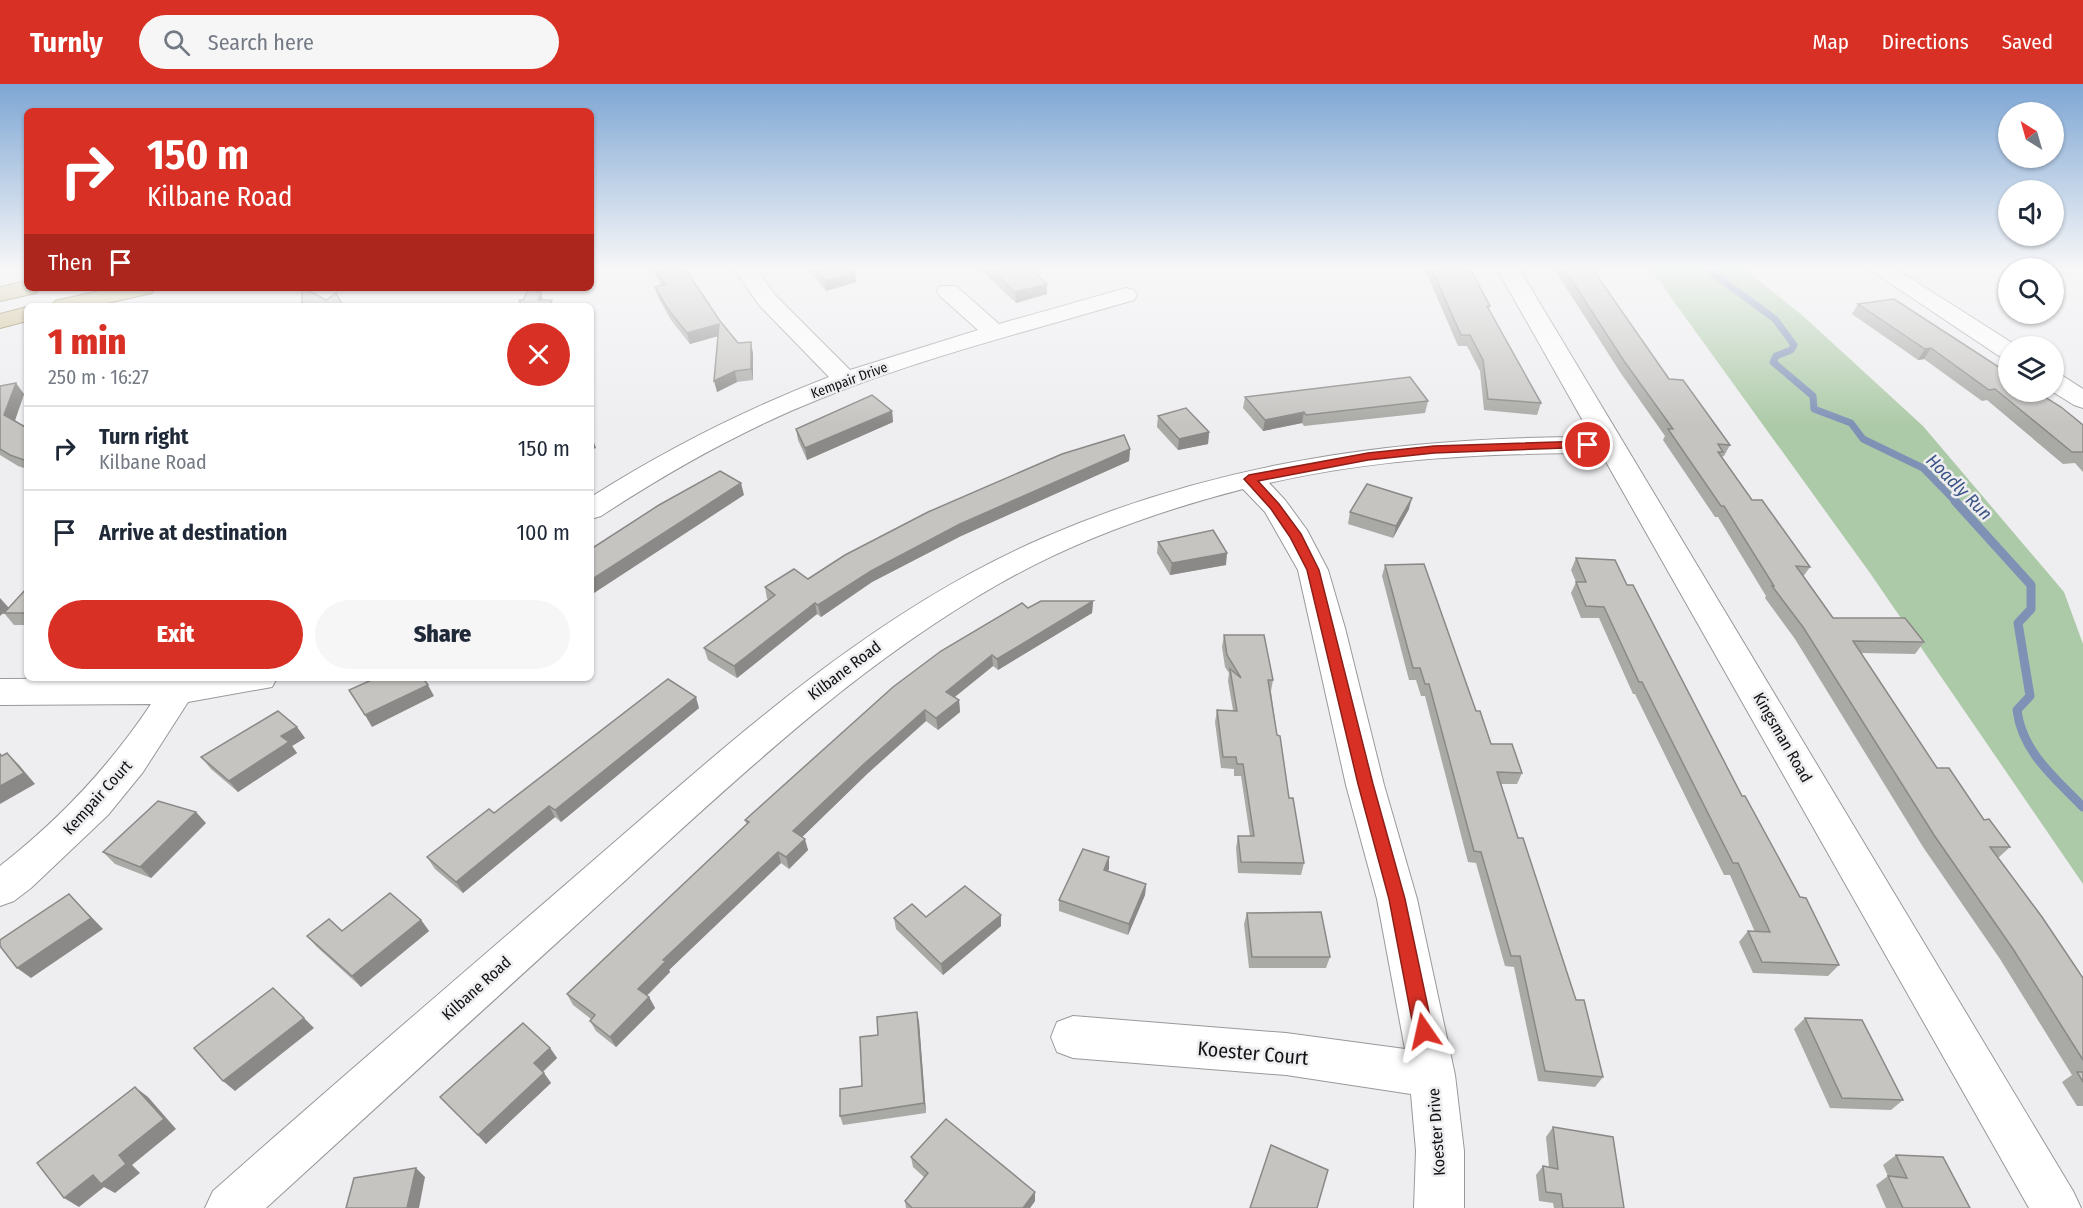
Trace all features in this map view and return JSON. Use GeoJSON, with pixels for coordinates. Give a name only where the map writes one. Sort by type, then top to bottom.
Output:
{"type":"FeatureCollection","features":[{"type":"Feature","properties":{"kind":"street"},"geometry":{"type":"LineString","coordinates":[[786,319],[846,380]]}},
{"type":"Feature","properties":{"kind":"street"},"geometry":{"type":"LineString","coordinates":[[981,319],[996,333]]}},
{"type":"Feature","properties":{"kind":"street","name":"Kempair Drive"},"geometry":{"type":"LineString","coordinates":[[594,508],[663,465],[730,430],[846,380],[1042,319]]}},
{"type":"Feature","properties":{"kind":"street","name":"Kingsman Road"},"geometry":{"type":"LineString","coordinates":[[1538,319],[2056,1208]]}},
{"type":"Feature","properties":{"kind":"street"},"geometry":{"type":"LineString","coordinates":[[1959,319],[1998,345]]}},
{"type":"Feature","properties":{"kind":"street"},"geometry":{"type":"LineString","coordinates":[[2064,381],[2083,380]]}},
{"type":"Feature","properties":{"kind":"street"},"geometry":{"type":"LineString","coordinates":[[2064,388],[2083,400]]}},
{"type":"Feature","properties":{"kind":"street","name":"Kilbane Road"},"geometry":{"type":"LineString","coordinates":[[230,1208],[739,754],[881,642],[985,578],[1049,546],[1124,516],[1249,479],[1368,456],[1434,450],[1611,445]]}},
{"type":"Feature","properties":{"kind":"street","name":"Koester Drive"},"geometry":{"type":"LineString","coordinates":[[1249,479],[1275,506],[1296,537],[1313,570],[1365,784],[1397,899],[1432,1075],[1440,1151],[1439,1208]]}},
{"type":"Feature","properties":{"kind":"street"},"geometry":{"type":"LineString","coordinates":[[0,692],[177,691],[241,681]]}},
{"type":"Feature","properties":{"kind":"street","name":"Kempair Court"},"geometry":{"type":"LineString","coordinates":[[0,889],[50,847],[111,786],[177,691]]}},
{"type":"Feature","properties":{"kind":"street","name":"Koester Court"},"geometry":{"type":"LineString","coordinates":[[1073,1037],[1286,1054],[1432,1075]]}},
{"type":"Feature","properties":{"kind":"green space"},"geometry":{"type":"Polygon","coordinates":[[[1687,319],[1807,319],[1923,426],[2064,592],[2083,644],[2083,884],[1870,573],[1687,319]]]}},
{"type":"Feature","properties":{"kind":"building"},"geometry":{"type":"Polygon","coordinates":[[[676,319],[719,319],[738,343],[751,342],[751,369],[735,371],[714,381],[719,324],[687,333],[676,319]]]}},
{"type":"Feature","properties":{"kind":"building"},"geometry":{"type":"Polygon","coordinates":[[[1454,319],[1494,319],[1541,403],[1488,399],[1483,360],[1470,335],[1461,335],[1454,319]]]}},
{"type":"Feature","properties":{"kind":"building"},"geometry":{"type":"Polygon","coordinates":[[[1597,319],[1628,319],[1669,379],[1683,380],[1730,445],[1718,444],[1723,452],[1718,452],[1752,500],[1762,500],[1810,567],[1796,566],[1833,618],[1905,618],[1924,642],[1853,641],[1937,768],[1949,768],[1984,820],[1989,819],[2010,847],[1990,847],[2042,917],[2083,978],[2083,1060],[2013,949],[1934,835],[1803,627],[1772,586],[1774,586],[1724,506],[1721,506],[1668,429],[1673,429],[1597,319]]]}},
{"type":"Feature","properties":{"kind":"building"},"geometry":{"type":"Polygon","coordinates":[[[1881,319],[1926,319],[1998,367],[1998,391],[1995,389],[1989,390],[1931,348],[1925,349],[1881,319]]]}},
{"type":"Feature","properties":{"kind":"building"},"geometry":{"type":"Polygon","coordinates":[[[1410,377],[1428,401],[1306,415],[1304,412],[1265,420],[1245,397],[1410,377]]]}},
{"type":"Feature","properties":{"kind":"building"},"geometry":{"type":"Polygon","coordinates":[[[16,383],[4,415],[24,426],[24,460],[0,449],[0,386],[16,383]]]}},
{"type":"Feature","properties":{"kind":"building"},"geometry":{"type":"Polygon","coordinates":[[[872,395],[892,411],[805,448],[796,429],[872,395]]]}},
{"type":"Feature","properties":{"kind":"building"},"geometry":{"type":"Polygon","coordinates":[[[2011,402],[2053,402],[2083,425],[2083,452],[2072,452],[2011,402]]]}},
{"type":"Feature","properties":{"kind":"building"},"geometry":{"type":"Polygon","coordinates":[[[1186,408],[1209,432],[1179,439],[1158,416],[1186,408]]]}},
{"type":"Feature","properties":{"kind":"building"},"geometry":{"type":"Polygon","coordinates":[[[1124,435],[1130,449],[960,524],[871,571],[818,605],[815,603],[734,666],[704,648],[775,595],[765,587],[794,569],[808,579],[845,555],[928,512],[1062,454],[1124,435]]]}},
{"type":"Feature","properties":{"kind":"building"},"geometry":{"type":"Polygon","coordinates":[[[720,471],[741,483],[594,578],[594,547],[659,505],[720,471]]]}},
{"type":"Feature","properties":{"kind":"building"},"geometry":{"type":"Polygon","coordinates":[[[1367,484],[1412,498],[1396,526],[1350,512],[1367,484]]]}},
{"type":"Feature","properties":{"kind":"building"},"geometry":{"type":"Polygon","coordinates":[[[1213,530],[1227,553],[1172,563],[1158,542],[1213,530]]]}},
{"type":"Feature","properties":{"kind":"building"},"geometry":{"type":"Polygon","coordinates":[[[1576,558],[1615,560],[1627,585],[1633,585],[1742,796],[1745,796],[1800,897],[1806,898],[1839,965],[1762,962],[1748,931],[1770,932],[1738,863],[1733,863],[1642,682],[1639,682],[1604,607],[1586,606],[1576,582],[1586,582],[1576,558]]]}},
{"type":"Feature","properties":{"kind":"building"},"geometry":{"type":"Polygon","coordinates":[[[1424,564],[1476,711],[1480,711],[1491,744],[1512,744],[1522,773],[1497,772],[1518,838],[1523,838],[1576,1000],[1584,1000],[1603,1077],[1545,1071],[1520,956],[1511,956],[1481,852],[1474,851],[1429,684],[1425,684],[1420,668],[1413,668],[1385,565],[1424,564]]]}},
{"type":"Feature","properties":{"kind":"building"},"geometry":{"type":"Polygon","coordinates":[[[24,591],[24,613],[4,613],[24,591]]]}},
{"type":"Feature","properties":{"kind":"building"},"geometry":{"type":"Polygon","coordinates":[[[1041,601],[1093,601],[997,659],[992,655],[946,692],[959,700],[936,718],[925,710],[865,763],[793,831],[805,839],[786,857],[778,852],[663,960],[666,961],[638,989],[649,997],[610,1037],[590,1021],[595,1015],[567,994],[749,822],[745,820],[893,687],[941,651],[1022,603],[1028,608],[1041,601]]]}},
{"type":"Feature","properties":{"kind":"building"},"geometry":{"type":"Polygon","coordinates":[[[1224,635],[1264,635],[1273,680],[1268,680],[1277,735],[1280,736],[1289,798],[1293,798],[1304,863],[1241,862],[1238,836],[1254,836],[1243,764],[1237,764],[1236,757],[1223,757],[1217,710],[1237,711],[1230,669],[1241,678],[1227,655],[1224,635]]]}},
{"type":"Feature","properties":{"kind":"building"},"geometry":{"type":"Polygon","coordinates":[[[668,679],[696,697],[555,810],[549,806],[456,882],[427,857],[489,809],[494,813],[668,679]]]}},
{"type":"Feature","properties":{"kind":"building"},"geometry":{"type":"Polygon","coordinates":[[[369,681],[425,681],[428,685],[365,715],[349,690],[369,681]]]}},
{"type":"Feature","properties":{"kind":"building"},"geometry":{"type":"Polygon","coordinates":[[[278,711],[297,727],[281,736],[289,742],[229,781],[201,757],[278,711]]]}},
{"type":"Feature","properties":{"kind":"building"},"geometry":{"type":"Polygon","coordinates":[[[7,753],[24,773],[0,786],[0,754],[2,756],[7,753]]]}},
{"type":"Feature","properties":{"kind":"building"},"geometry":{"type":"Polygon","coordinates":[[[158,801],[196,812],[140,867],[103,852],[158,801]]]}},
{"type":"Feature","properties":{"kind":"building"},"geometry":{"type":"Polygon","coordinates":[[[1083,849],[1109,857],[1104,870],[1146,884],[1129,924],[1059,900],[1083,849]]]}},
{"type":"Feature","properties":{"kind":"building"},"geometry":{"type":"Polygon","coordinates":[[[965,886],[1001,915],[941,964],[894,918],[912,904],[926,917],[965,886]]]}},
{"type":"Feature","properties":{"kind":"building"},"geometry":{"type":"Polygon","coordinates":[[[390,893],[421,920],[352,976],[307,936],[329,919],[342,931],[390,893]]]}},
{"type":"Feature","properties":{"kind":"building"},"geometry":{"type":"Polygon","coordinates":[[[69,894],[91,918],[17,968],[0,946],[0,940],[69,894]]]}},
{"type":"Feature","properties":{"kind":"building"},"geometry":{"type":"Polygon","coordinates":[[[1321,912],[1330,957],[1252,957],[1247,913],[1321,912]]]}},
{"type":"Feature","properties":{"kind":"building"},"geometry":{"type":"Polygon","coordinates":[[[273,988],[304,1018],[223,1081],[194,1048],[273,988]]]}},
{"type":"Feature","properties":{"kind":"building"},"geometry":{"type":"Polygon","coordinates":[[[917,1012],[924,1103],[840,1116],[840,1089],[862,1086],[860,1037],[878,1035],[877,1017],[917,1012]]]}},
{"type":"Feature","properties":{"kind":"building"},"geometry":{"type":"Polygon","coordinates":[[[1805,1018],[1862,1020],[1903,1100],[1842,1098],[1805,1018]]]}},
{"type":"Feature","properties":{"kind":"building"},"geometry":{"type":"Polygon","coordinates":[[[523,1023],[550,1048],[534,1063],[544,1073],[478,1135],[440,1097],[523,1023]]]}},
{"type":"Feature","properties":{"kind":"building"},"geometry":{"type":"Polygon","coordinates":[[[2077,1072],[2083,1072],[2083,1082],[2077,1072]]]}},
{"type":"Feature","properties":{"kind":"building"},"geometry":{"type":"Polygon","coordinates":[[[135,1087],[164,1119],[119,1155],[126,1164],[101,1184],[93,1175],[64,1198],[37,1163],[135,1087]]]}},
{"type":"Feature","properties":{"kind":"building"},"geometry":{"type":"Polygon","coordinates":[[[946,1119],[1035,1192],[1023,1208],[912,1208],[905,1201],[928,1173],[911,1157],[946,1119]]]}},
{"type":"Feature","properties":{"kind":"building"},"geometry":{"type":"Polygon","coordinates":[[[1553,1127],[1613,1137],[1624,1208],[1563,1208],[1561,1194],[1546,1192],[1543,1166],[1558,1169],[1553,1127]]]}},
{"type":"Feature","properties":{"kind":"building"},"geometry":{"type":"Polygon","coordinates":[[[1271,1145],[1328,1170],[1317,1208],[1250,1208],[1271,1145]]]}},
{"type":"Feature","properties":{"kind":"building"},"geometry":{"type":"Polygon","coordinates":[[[1896,1155],[1943,1157],[1970,1208],[1903,1208],[1888,1176],[1907,1178],[1896,1155]]]}},
{"type":"Feature","properties":{"kind":"building"},"geometry":{"type":"Polygon","coordinates":[[[416,1168],[407,1208],[346,1208],[354,1178],[416,1168]]]}},
{"type":"Feature","properties":{"kind":"waterway","name":"Hoadly Run"},"geometry":{"type":"LineString","coordinates":[[1775,319],[1794,345],[1791,350],[1776,356],[1773,362],[1813,396],[1814,409],[1851,423],[1863,439],[1923,468],[1957,503]]}},
{"type":"Feature","properties":{"kind":"waterway","name":"Hoadly Run"},"geometry":{"type":"LineString","coordinates":[[1955,501],[2031,585],[2031,609],[2018,623],[2030,696],[2017,710],[2020,725],[2025,739],[2041,763],[2083,807]]}},
{"type":"Feature","properties":{"kind":"route"},"geometry":{"type":"LineString","coordinates":[[1424,1031],[1397,899],[1365,784],[1329,628],[1313,570],[1296,537],[1275,506],[1249,479],[1368,456],[1434,450],[1588,445]]}}]}
